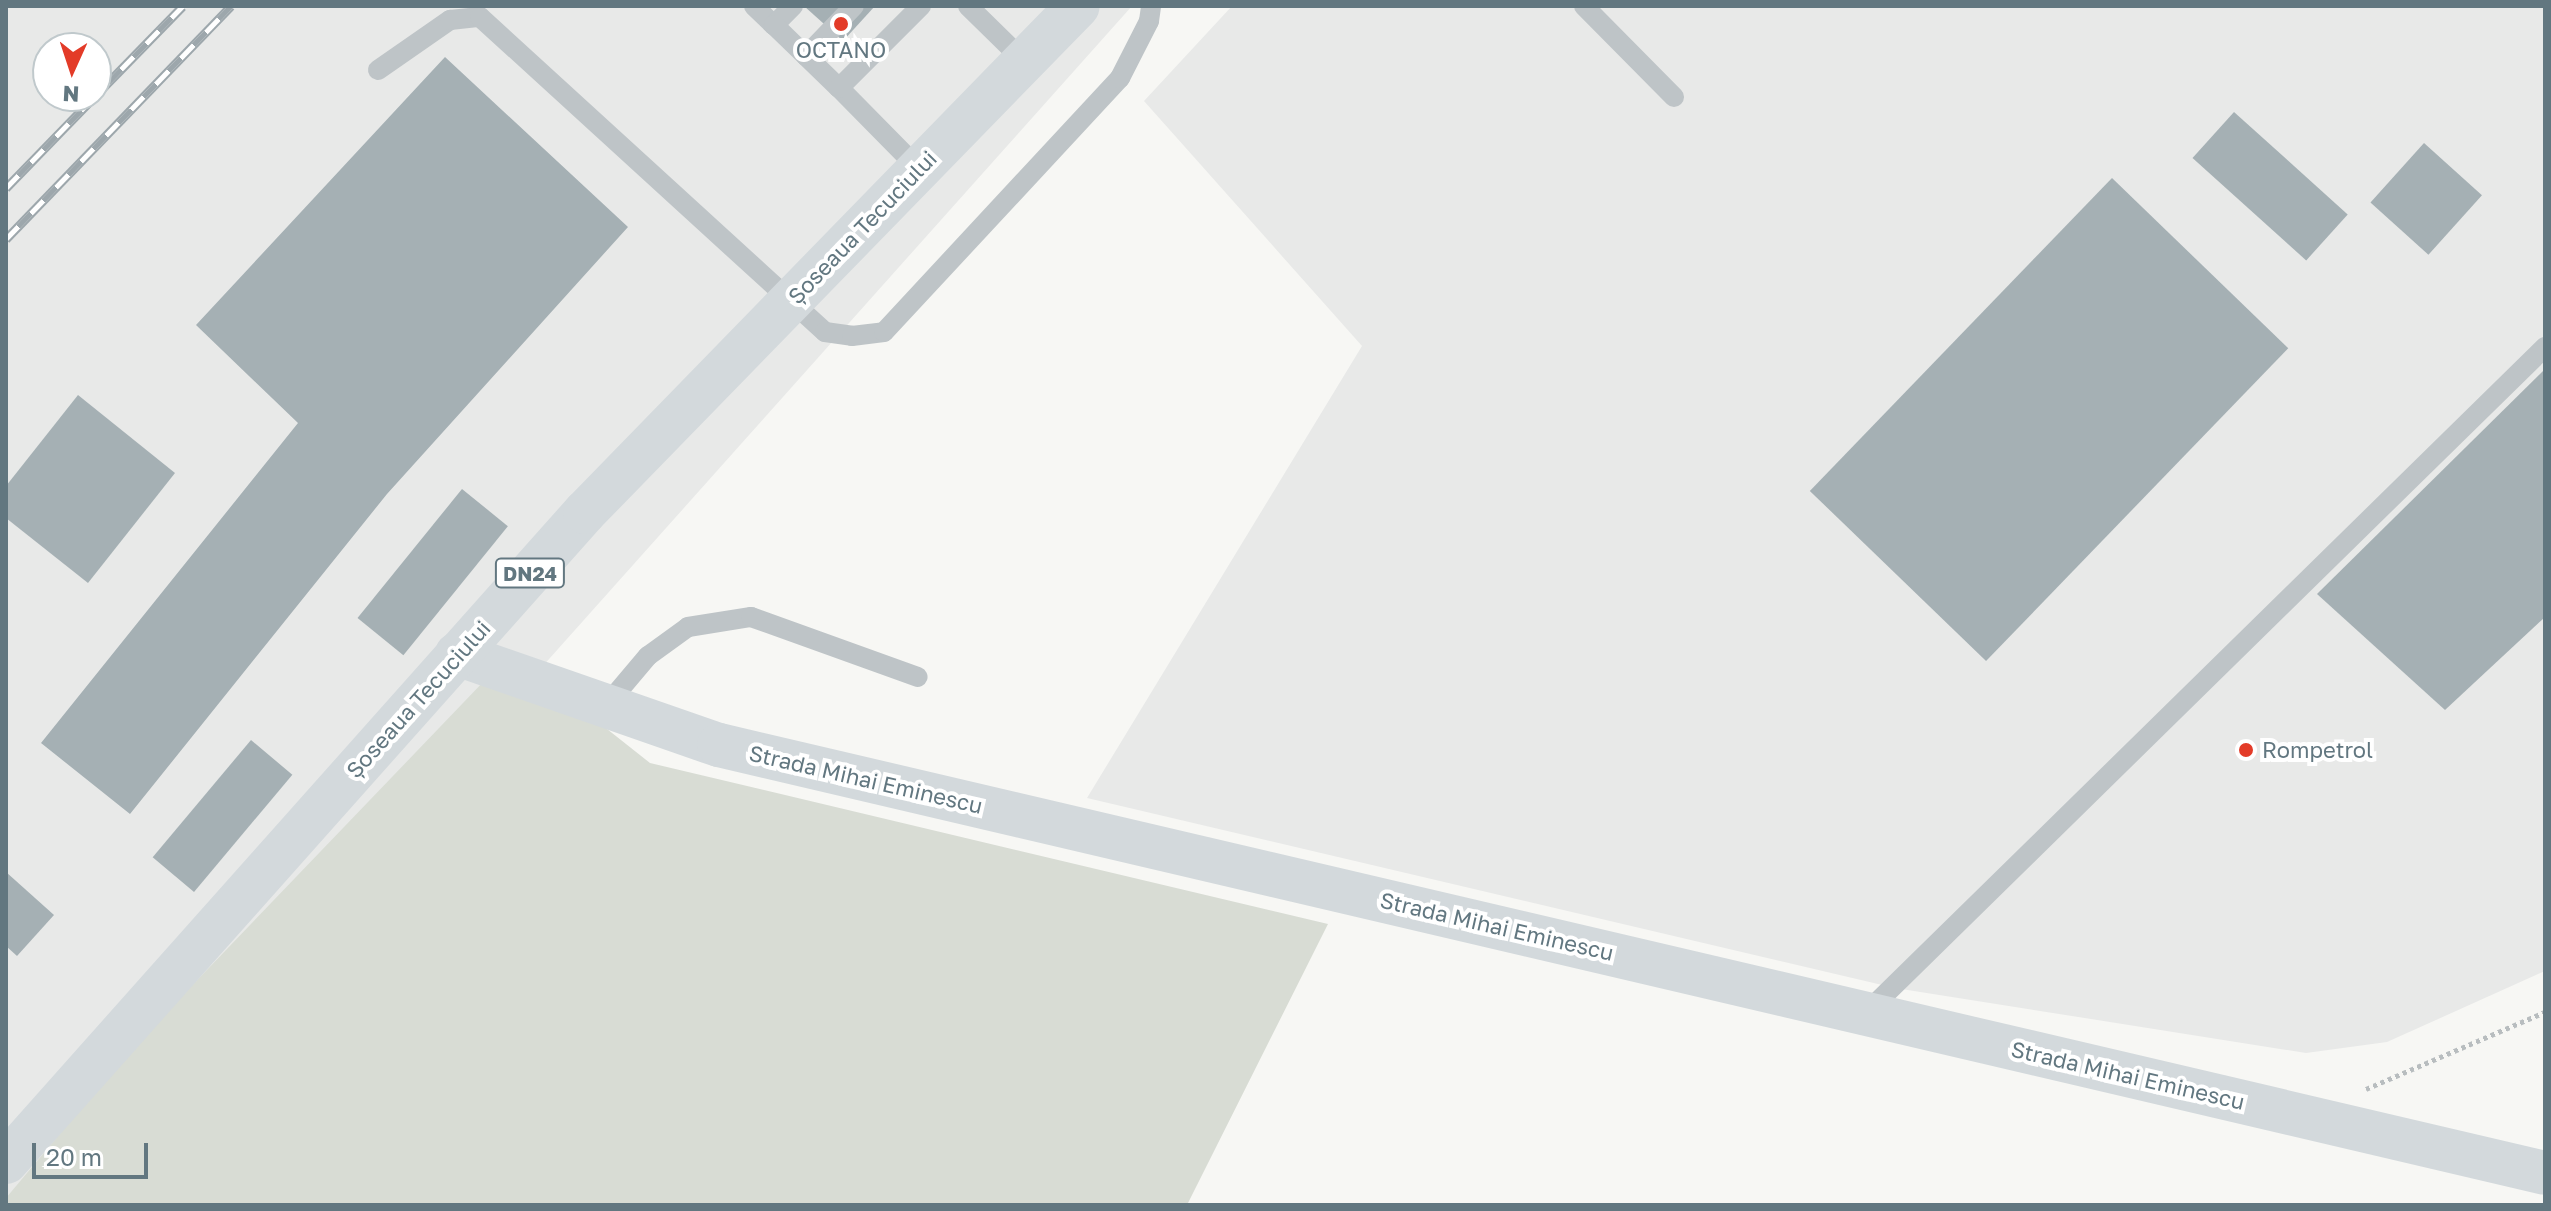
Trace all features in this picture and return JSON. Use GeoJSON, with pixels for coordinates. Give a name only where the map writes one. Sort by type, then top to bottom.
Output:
{"type":"FeatureCollection","features":[{"type":"Feature","properties":{"kind":"main road","name":"Șoseaua Tecuciului"},"geometry":{"type":"LineString","coordinates":[[6,1162],[585,512],[1078,6]]}},
{"type":"Feature","properties":{"kind":"main road","name":"Strada Mihai Eminescu"},"geometry":{"type":"LineString","coordinates":[[457,654],[604,708],[719,745],[2545,1173]]}},
{"type":"Feature","properties":{"kind":"lane"},"geometry":{"type":"LineString","coordinates":[[754,6],[919,169]]}},
{"type":"Feature","properties":{"kind":"lane"},"geometry":{"type":"LineString","coordinates":[[774,25],[793,6]]}},
{"type":"Feature","properties":{"kind":"lane"},"geometry":{"type":"LineString","coordinates":[[806,56],[854,6]]}},
{"type":"Feature","properties":{"kind":"lane"},"geometry":{"type":"LineString","coordinates":[[839,88],[921,6]]}},
{"type":"Feature","properties":{"kind":"lane"},"geometry":{"type":"LineString","coordinates":[[968,6],[1024,61]]}},
{"type":"Feature","properties":{"kind":"lane"},"geometry":{"type":"LineString","coordinates":[[378,70],[450,20],[480,17],[825,332],[852,336],[884,332],[1120,78],[1149,21],[1151,6]]}},
{"type":"Feature","properties":{"kind":"lane"},"geometry":{"type":"LineString","coordinates":[[1584,6],[1674,97]]}},
{"type":"Feature","properties":{"kind":"lane"},"geometry":{"type":"LineString","coordinates":[[1865,1014],[2545,347]]}},
{"type":"Feature","properties":{"kind":"lane"},"geometry":{"type":"LineString","coordinates":[[604,708],[648,656],[688,627],[751,617],[918,677]]}},
{"type":"Feature","properties":{"kind":"path"},"geometry":{"type":"LineString","coordinates":[[2363,1090],[2545,1012]]}},
{"type":"Feature","properties":{"kind":"shaded area"},"geometry":{"type":"Polygon","coordinates":[[[6,6],[1132,6],[475,742],[6,1205],[6,6]]]}},
{"type":"Feature","properties":{"kind":"shaded area"},"geometry":{"type":"Polygon","coordinates":[[[1232,6],[2545,6],[2545,971],[2387,1042],[2306,1053],[1895,988],[1087,798],[1362,346],[1144,101],[1232,6]]]}},
{"type":"Feature","properties":{"kind":"shaded area"},"geometry":{"type":"Polygon","coordinates":[[[511,653],[650,763],[1328,924],[1187,1205],[6,1205],[6,1198],[132,1048],[511,653]]]}},
{"type":"Feature","properties":{"kind":"building","name":"OCTANO"},"geometry":{"type":"Polygon","coordinates":[[[804,6],[875,6],[843,41],[804,6]]]}},
{"type":"Feature","properties":{"kind":"building"},"geometry":{"type":"Polygon","coordinates":[[[445,57],[628,227],[387,494],[130,814],[41,743],[298,423],[196,325],[445,57]]]}},
{"type":"Feature","properties":{"kind":"building"},"geometry":{"type":"Polygon","coordinates":[[[2234,112],[2348,214],[2306,260],[2193,158],[2234,112]]]}},
{"type":"Feature","properties":{"kind":"building"},"geometry":{"type":"Polygon","coordinates":[[[2424,143],[2482,195],[2428,255],[2370,202],[2424,143]]]}},
{"type":"Feature","properties":{"kind":"building"},"geometry":{"type":"Polygon","coordinates":[[[2112,178],[2288,348],[1986,661],[1810,491],[2112,178]]]}},
{"type":"Feature","properties":{"kind":"building"},"geometry":{"type":"Polygon","coordinates":[[[2545,369],[2545,617],[2445,710],[2317,594],[2545,369]]]}},
{"type":"Feature","properties":{"kind":"building"},"geometry":{"type":"Polygon","coordinates":[[[78,395],[175,473],[88,583],[6,518],[6,486],[78,395]]]}},
{"type":"Feature","properties":{"kind":"building"},"geometry":{"type":"Polygon","coordinates":[[[462,489],[508,526],[403,655],[358,618],[462,489]]]}},
{"type":"Feature","properties":{"kind":"building"},"geometry":{"type":"Polygon","coordinates":[[[251,740],[292,775],[194,892],[153,857],[251,740]]]}},
{"type":"Feature","properties":{"kind":"building"},"geometry":{"type":"Polygon","coordinates":[[[6,872],[54,915],[17,956],[6,946],[6,872]]]}},
{"type":"Feature","properties":{"kind":"railway"},"geometry":{"type":"LineString","coordinates":[[112,79],[183,6]]}},
{"type":"Feature","properties":{"kind":"railway"},"geometry":{"type":"LineString","coordinates":[[6,239],[231,6]]}},
{"type":"Feature","properties":{"kind":"railway"},"geometry":{"type":"LineString","coordinates":[[6,188],[80,112]]}},
{"type":"Feature","properties":{"kind":"place","name":"OCTANO"},"geometry":{"type":"Point","coordinates":[841,24]}},
{"type":"Feature","properties":{"kind":"place","name":"Rompetrol"},"geometry":{"type":"Point","coordinates":[2246,750]}}]}
